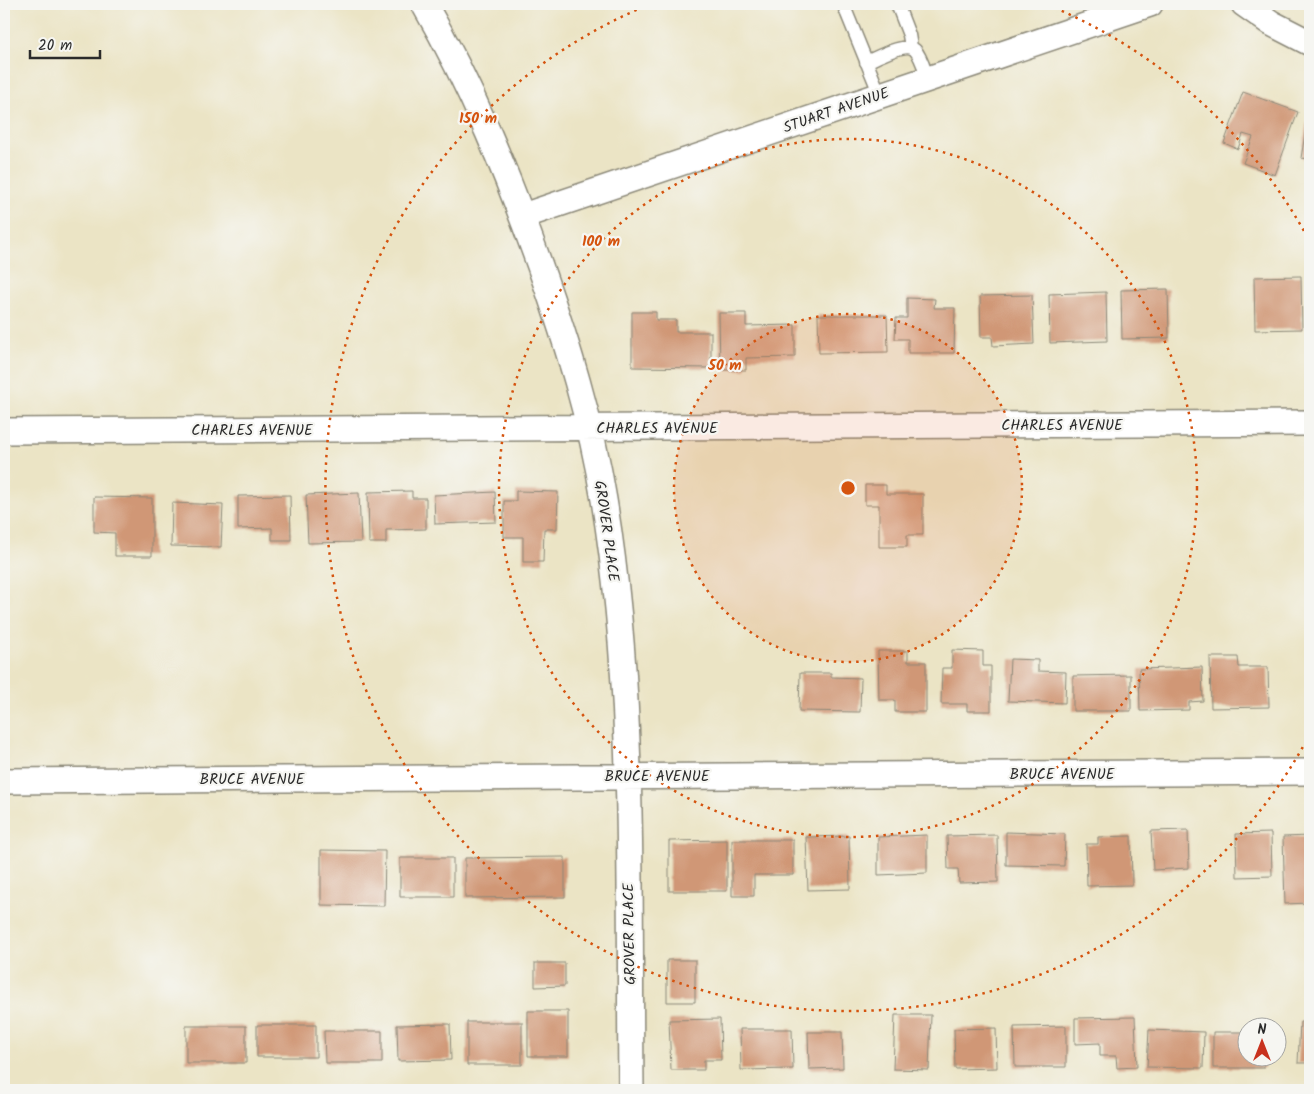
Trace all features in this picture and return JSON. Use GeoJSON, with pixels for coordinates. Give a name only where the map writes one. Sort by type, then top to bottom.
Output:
{"type":"FeatureCollection","features":[{"type":"Feature","properties":{"kind":"street","name":"GROVER PLACE"},"geometry":{"type":"LineString","coordinates":[[424,4],[491,136],[523,216],[572,358],[590,429],[610,538],[623,663],[627,776],[631,1090]]}},
{"type":"Feature","properties":{"kind":"street","name":"STUART AVENUE"},"geometry":{"type":"LineString","coordinates":[[523,216],[1150,4]]}},
{"type":"Feature","properties":{"kind":"street"},"geometry":{"type":"LineString","coordinates":[[1244,4],[1271,23],[1310,43]]}},
{"type":"Feature","properties":{"kind":"street","name":"CHARLES AVENUE"},"geometry":{"type":"LineString","coordinates":[[4,431],[590,429],[1310,423]]}},
{"type":"Feature","properties":{"kind":"street","name":"BRUCE AVENUE"},"geometry":{"type":"LineString","coordinates":[[4,781],[1310,772]]}},
{"type":"Feature","properties":{"kind":"lane"},"geometry":{"type":"LineString","coordinates":[[843,4],[880,95]]}},
{"type":"Feature","properties":{"kind":"lane"},"geometry":{"type":"LineString","coordinates":[[897,4],[909,35],[911,47]]}},
{"type":"Feature","properties":{"kind":"lane"},"geometry":{"type":"LineString","coordinates":[[866,62],[902,47],[911,47],[916,50],[928,79]]}},
{"type":"Feature","properties":{"kind":"building"},"geometry":{"type":"Polygon","coordinates":[[[1243,92],[1298,112],[1275,175],[1243,163],[1253,137],[1243,134],[1238,149],[1224,143],[1243,92]]]}},
{"type":"Feature","properties":{"kind":"building"},"geometry":{"type":"Polygon","coordinates":[[[1307,122],[1310,123],[1310,159],[1301,158],[1307,122]]]}},
{"type":"Feature","properties":{"kind":"building"},"geometry":{"type":"Polygon","coordinates":[[[1301,276],[1302,329],[1255,330],[1254,277],[1301,276]]]}},
{"type":"Feature","properties":{"kind":"building"},"geometry":{"type":"Polygon","coordinates":[[[1168,289],[1169,338],[1122,339],[1121,290],[1168,289]]]}},
{"type":"Feature","properties":{"kind":"building"},"geometry":{"type":"Polygon","coordinates":[[[1106,292],[1107,341],[1050,343],[1049,294],[1106,292]]]}},
{"type":"Feature","properties":{"kind":"building"},"geometry":{"type":"Polygon","coordinates":[[[1032,295],[1034,344],[993,346],[992,337],[981,337],[980,296],[1032,295]]]}},
{"type":"Feature","properties":{"kind":"building"},"geometry":{"type":"Polygon","coordinates":[[[907,298],[935,299],[934,308],[955,308],[954,353],[908,353],[908,339],[895,339],[896,318],[907,318],[907,298]]]}},
{"type":"Feature","properties":{"kind":"building"},"geometry":{"type":"Polygon","coordinates":[[[632,312],[656,312],[656,320],[676,320],[676,332],[711,332],[711,368],[632,367],[632,312]]]}},
{"type":"Feature","properties":{"kind":"building"},"geometry":{"type":"Polygon","coordinates":[[[719,313],[746,313],[746,326],[795,325],[795,357],[746,358],[746,370],[720,370],[719,313]]]}},
{"type":"Feature","properties":{"kind":"building"},"geometry":{"type":"Polygon","coordinates":[[[818,315],[887,315],[888,352],[819,353],[818,315]]]}},
{"type":"Feature","properties":{"kind":"building"},"geometry":{"type":"Polygon","coordinates":[[[865,485],[886,485],[886,494],[923,494],[923,535],[907,535],[907,547],[879,547],[879,505],[865,505],[865,485]]]}},
{"type":"Feature","properties":{"kind":"building"},"geometry":{"type":"Polygon","coordinates":[[[412,491],[412,498],[426,498],[426,529],[386,530],[386,543],[369,543],[368,492],[412,491]]]}},
{"type":"Feature","properties":{"kind":"building"},"geometry":{"type":"Polygon","coordinates":[[[516,491],[558,492],[557,529],[544,529],[543,562],[523,562],[523,537],[504,537],[504,501],[516,501],[516,491]]]}},
{"type":"Feature","properties":{"kind":"building"},"geometry":{"type":"Polygon","coordinates":[[[495,492],[496,522],[435,524],[434,495],[495,492]]]}},
{"type":"Feature","properties":{"kind":"building"},"geometry":{"type":"Polygon","coordinates":[[[359,493],[361,542],[308,543],[306,495],[359,493]]]}},
{"type":"Feature","properties":{"kind":"building"},"geometry":{"type":"Polygon","coordinates":[[[290,495],[291,540],[272,540],[272,528],[238,529],[238,496],[290,495]]]}},
{"type":"Feature","properties":{"kind":"building"},"geometry":{"type":"Polygon","coordinates":[[[94,497],[152,498],[152,556],[115,556],[115,533],[94,532],[94,497]]]}},
{"type":"Feature","properties":{"kind":"building"},"geometry":{"type":"Polygon","coordinates":[[[172,503],[223,505],[221,547],[171,546],[172,503]]]}},
{"type":"Feature","properties":{"kind":"building"},"geometry":{"type":"Polygon","coordinates":[[[952,650],[983,651],[983,666],[991,666],[991,711],[967,711],[967,704],[941,704],[942,668],[952,668],[952,650]]]}},
{"type":"Feature","properties":{"kind":"building"},"geometry":{"type":"Polygon","coordinates":[[[878,651],[908,651],[908,662],[926,662],[926,712],[895,712],[895,700],[879,700],[878,651]]]}},
{"type":"Feature","properties":{"kind":"building"},"geometry":{"type":"Polygon","coordinates":[[[1210,657],[1238,657],[1239,667],[1268,667],[1269,707],[1211,708],[1210,657]]]}},
{"type":"Feature","properties":{"kind":"building"},"geometry":{"type":"Polygon","coordinates":[[[1010,659],[1038,660],[1038,671],[1066,672],[1065,703],[1008,701],[1010,659]]]}},
{"type":"Feature","properties":{"kind":"building"},"geometry":{"type":"Polygon","coordinates":[[[1202,667],[1203,701],[1189,702],[1189,710],[1140,711],[1139,669],[1202,667]]]}},
{"type":"Feature","properties":{"kind":"building"},"geometry":{"type":"Polygon","coordinates":[[[800,673],[831,673],[831,677],[861,678],[860,712],[799,711],[800,673]]]}},
{"type":"Feature","properties":{"kind":"building"},"geometry":{"type":"Polygon","coordinates":[[[1131,675],[1131,711],[1073,711],[1073,676],[1131,675]]]}},
{"type":"Feature","properties":{"kind":"building"},"geometry":{"type":"Polygon","coordinates":[[[1188,830],[1189,868],[1153,870],[1151,831],[1188,830]]]}},
{"type":"Feature","properties":{"kind":"building"},"geometry":{"type":"Polygon","coordinates":[[[1006,832],[1065,834],[1064,866],[1006,865],[1006,832]]]}},
{"type":"Feature","properties":{"kind":"building"},"geometry":{"type":"Polygon","coordinates":[[[1271,833],[1272,876],[1237,877],[1236,834],[1271,833]]]}},
{"type":"Feature","properties":{"kind":"building"},"geometry":{"type":"Polygon","coordinates":[[[927,835],[927,873],[878,875],[878,837],[927,835]]]}},
{"type":"Feature","properties":{"kind":"building"},"geometry":{"type":"Polygon","coordinates":[[[997,835],[998,882],[959,883],[958,869],[948,869],[947,836],[997,835]]]}},
{"type":"Feature","properties":{"kind":"building"},"geometry":{"type":"Polygon","coordinates":[[[849,836],[850,889],[808,890],[806,837],[849,836]]]}},
{"type":"Feature","properties":{"kind":"building"},"geometry":{"type":"Polygon","coordinates":[[[1131,836],[1132,885],[1087,886],[1086,844],[1098,844],[1098,837],[1131,836]]]}},
{"type":"Feature","properties":{"kind":"building"},"geometry":{"type":"Polygon","coordinates":[[[1310,836],[1310,903],[1285,904],[1283,837],[1310,836]]]}},
{"type":"Feature","properties":{"kind":"building"},"geometry":{"type":"Polygon","coordinates":[[[727,840],[727,891],[669,891],[669,841],[727,840]]]}},
{"type":"Feature","properties":{"kind":"building"},"geometry":{"type":"Polygon","coordinates":[[[732,840],[793,840],[793,875],[754,875],[754,896],[732,896],[732,840]]]}},
{"type":"Feature","properties":{"kind":"building"},"geometry":{"type":"Polygon","coordinates":[[[321,850],[385,851],[384,906],[321,905],[321,850]]]}},
{"type":"Feature","properties":{"kind":"building"},"geometry":{"type":"Polygon","coordinates":[[[565,857],[565,897],[465,898],[465,858],[565,857]]]}},
{"type":"Feature","properties":{"kind":"building"},"geometry":{"type":"Polygon","coordinates":[[[400,858],[453,858],[453,897],[400,897],[400,858]]]}},
{"type":"Feature","properties":{"kind":"building"},"geometry":{"type":"Polygon","coordinates":[[[667,960],[695,960],[695,1002],[667,1002],[667,960]]]}},
{"type":"Feature","properties":{"kind":"building"},"geometry":{"type":"Polygon","coordinates":[[[535,963],[565,963],[565,986],[535,987],[535,963]]]}},
{"type":"Feature","properties":{"kind":"building"},"geometry":{"type":"Polygon","coordinates":[[[528,1011],[568,1011],[568,1056],[528,1056],[528,1011]]]}},
{"type":"Feature","properties":{"kind":"building"},"geometry":{"type":"Polygon","coordinates":[[[895,1015],[931,1015],[929,1070],[893,1069],[895,1015]]]}},
{"type":"Feature","properties":{"kind":"building"},"geometry":{"type":"Polygon","coordinates":[[[1135,1017],[1137,1067],[1117,1068],[1116,1056],[1100,1056],[1100,1043],[1075,1044],[1075,1018],[1135,1017]]]}},
{"type":"Feature","properties":{"kind":"building"},"geometry":{"type":"Polygon","coordinates":[[[720,1019],[721,1060],[704,1060],[704,1070],[671,1070],[669,1020],[720,1019]]]}},
{"type":"Feature","properties":{"kind":"building"},"geometry":{"type":"Polygon","coordinates":[[[467,1022],[522,1022],[522,1065],[467,1065],[467,1022]]]}},
{"type":"Feature","properties":{"kind":"building"},"geometry":{"type":"Polygon","coordinates":[[[1300,1022],[1310,1022],[1310,1063],[1298,1063],[1300,1022]]]}},
{"type":"Feature","properties":{"kind":"building"},"geometry":{"type":"Polygon","coordinates":[[[450,1024],[451,1060],[398,1061],[397,1025],[450,1024]]]}},
{"type":"Feature","properties":{"kind":"building"},"geometry":{"type":"Polygon","coordinates":[[[257,1025],[316,1025],[316,1057],[257,1057],[257,1025]]]}},
{"type":"Feature","properties":{"kind":"building"},"geometry":{"type":"Polygon","coordinates":[[[186,1026],[246,1026],[246,1063],[186,1063],[186,1026]]]}},
{"type":"Feature","properties":{"kind":"building"},"geometry":{"type":"Polygon","coordinates":[[[1066,1026],[1066,1067],[1015,1067],[1014,1027],[1066,1026]]]}},
{"type":"Feature","properties":{"kind":"building"},"geometry":{"type":"Polygon","coordinates":[[[996,1028],[997,1068],[955,1069],[954,1029],[996,1028]]]}},
{"type":"Feature","properties":{"kind":"building"},"geometry":{"type":"Polygon","coordinates":[[[740,1029],[792,1029],[793,1069],[741,1070],[740,1029]]]}},
{"type":"Feature","properties":{"kind":"building"},"geometry":{"type":"Polygon","coordinates":[[[1149,1030],[1204,1032],[1203,1068],[1147,1067],[1149,1030]]]}},
{"type":"Feature","properties":{"kind":"building"},"geometry":{"type":"Polygon","coordinates":[[[324,1031],[382,1031],[382,1063],[325,1063],[324,1031]]]}},
{"type":"Feature","properties":{"kind":"building"},"geometry":{"type":"Polygon","coordinates":[[[808,1032],[842,1032],[843,1068],[809,1069],[808,1032]]]}},
{"type":"Feature","properties":{"kind":"building"},"geometry":{"type":"Polygon","coordinates":[[[1213,1032],[1236,1032],[1236,1066],[1264,1066],[1264,1068],[1213,1068],[1213,1032]]]}}]}
